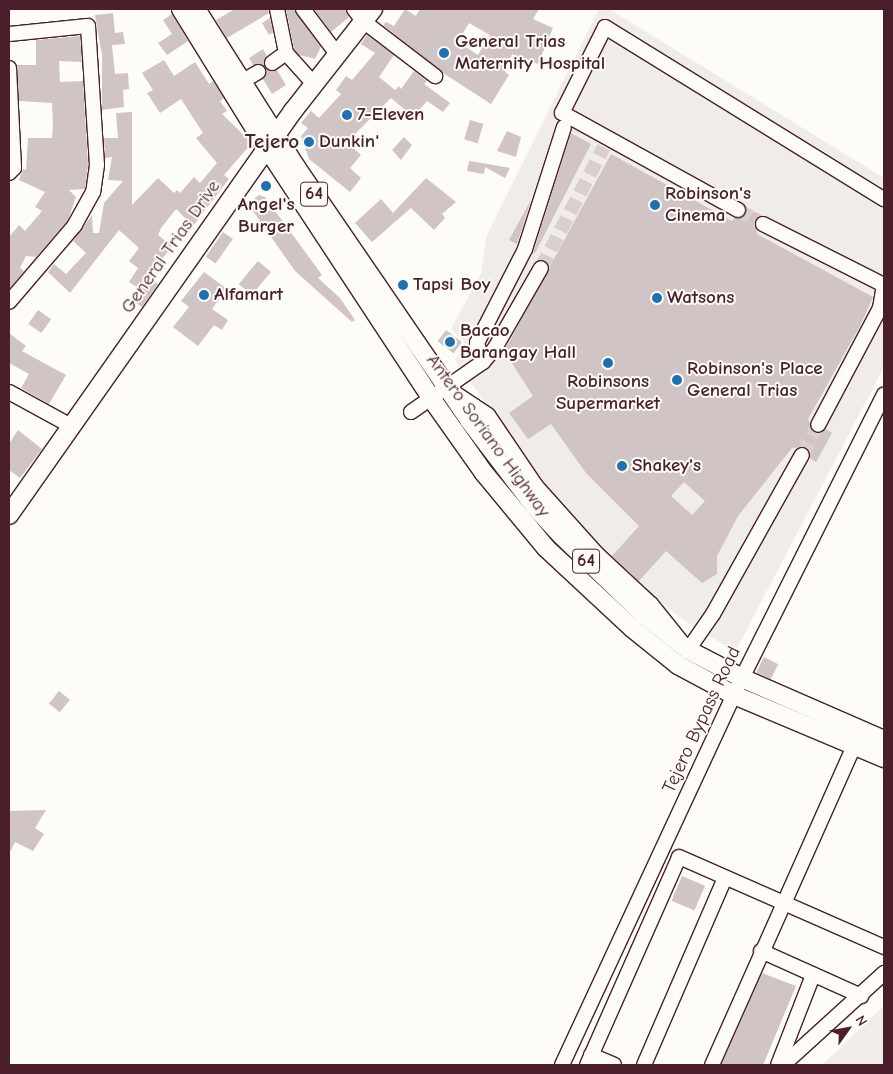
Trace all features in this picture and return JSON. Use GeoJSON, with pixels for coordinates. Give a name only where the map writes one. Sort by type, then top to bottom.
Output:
{"type":"FeatureCollection","features":[{"type":"Feature","properties":{"kind":"main road","name":"Antero Soriano Highway"},"geometry":{"type":"LineString","coordinates":[[181,9],[271,142],[497,459],[561,535],[644,615],[688,650],[742,678],[884,740]]}},
{"type":"Feature","properties":{"kind":"main road","name":"Antero Soriano Highway"},"geometry":{"type":"LineString","coordinates":[[196,9],[241,82],[271,142],[431,398],[517,515],[572,573],[654,647],[678,665],[734,695],[884,758]]}},
{"type":"Feature","properties":{"kind":"main road","name":"General Trias Drive"},"geometry":{"type":"LineString","coordinates":[[9,515],[271,142],[313,83],[337,54],[363,13]]}},
{"type":"Feature","properties":{"kind":"street"},"geometry":{"type":"LineString","coordinates":[[276,9],[286,53],[313,83]]}},
{"type":"Feature","properties":{"kind":"street"},"geometry":{"type":"LineString","coordinates":[[303,9],[337,54]]}},
{"type":"Feature","properties":{"kind":"street"},"geometry":{"type":"LineString","coordinates":[[363,13],[435,76]]}},
{"type":"Feature","properties":{"kind":"street"},"geometry":{"type":"LineString","coordinates":[[9,34],[88,26],[97,165],[93,192],[75,225],[9,302]]}},
{"type":"Feature","properties":{"kind":"street"},"geometry":{"type":"LineString","coordinates":[[738,210],[606,144],[562,113],[605,28],[884,199]]}},
{"type":"Feature","properties":{"kind":"street"},"geometry":{"type":"LineString","coordinates":[[272,63],[286,53]]}},
{"type":"Feature","properties":{"kind":"street"},"geometry":{"type":"LineString","coordinates":[[9,68],[14,168],[9,173]]}},
{"type":"Feature","properties":{"kind":"street"},"geometry":{"type":"LineString","coordinates":[[241,82],[258,72]]}},
{"type":"Feature","properties":{"kind":"street"},"geometry":{"type":"LineString","coordinates":[[483,362],[477,343],[526,249],[564,127]]}},
{"type":"Feature","properties":{"kind":"street"},"geometry":{"type":"LineString","coordinates":[[762,224],[884,285],[880,308],[818,425]]}},
{"type":"Feature","properties":{"kind":"street"},"geometry":{"type":"LineString","coordinates":[[411,412],[483,362],[495,348],[541,268]]}},
{"type":"Feature","properties":{"kind":"street"},"geometry":{"type":"LineString","coordinates":[[9,392],[71,426]]}},
{"type":"Feature","properties":{"kind":"street","name":"Tejero Bypass Road"},"geometry":{"type":"LineString","coordinates":[[562,1065],[742,678],[884,395]]}},
{"type":"Feature","properties":{"kind":"street"},"geometry":{"type":"LineString","coordinates":[[688,650],[713,614],[802,455]]}},
{"type":"Feature","properties":{"kind":"street"},"geometry":{"type":"LineString","coordinates":[[712,1065],[782,903],[792,891],[797,866],[850,745]]}},
{"type":"Feature","properties":{"kind":"street"},"geometry":{"type":"LineString","coordinates":[[614,1065],[589,1060],[679,857],[884,947]]}},
{"type":"Feature","properties":{"kind":"street"},"geometry":{"type":"LineString","coordinates":[[644,1065],[725,878]]}},
{"type":"Feature","properties":{"kind":"street"},"geometry":{"type":"LineString","coordinates":[[761,951],[861,996]]}},
{"type":"Feature","properties":{"kind":"street"},"geometry":{"type":"LineString","coordinates":[[784,1065],[861,996],[884,972]]}},
{"type":"Feature","properties":{"kind":"street"},"geometry":{"type":"LineString","coordinates":[[778,1065],[813,975]]}},
{"type":"Feature","properties":{"kind":"shaded area"},"geometry":{"type":"Polygon","coordinates":[[[599,9],[609,9],[884,178],[884,367],[735,652],[682,619],[627,575],[552,496],[455,360],[466,344],[451,329],[481,273],[487,235],[599,9]]]}},
{"type":"Feature","properties":{"kind":"shaded area"},"geometry":{"type":"Polygon","coordinates":[[[884,1006],[884,1065],[822,1065],[884,1006]]]}},
{"type":"Feature","properties":{"kind":"building"},"geometry":{"type":"Polygon","coordinates":[[[235,9],[268,9],[269,13],[227,38],[216,20],[235,9]]]}},
{"type":"Feature","properties":{"kind":"building"},"geometry":{"type":"Polygon","coordinates":[[[286,9],[294,9],[321,47],[315,59],[299,55],[294,49],[286,9]]]}},
{"type":"Feature","properties":{"kind":"building"},"geometry":{"type":"Polygon","coordinates":[[[314,9],[345,9],[349,17],[331,32],[314,9]]]}},
{"type":"Feature","properties":{"kind":"building"},"geometry":{"type":"Polygon","coordinates":[[[405,9],[416,16],[420,9],[539,9],[533,19],[553,28],[538,64],[512,54],[505,72],[509,75],[491,104],[443,73],[383,25],[386,22],[394,26],[405,9]],[[469,23],[458,42],[478,55],[490,35],[469,23]]]}},
{"type":"Feature","properties":{"kind":"building"},"geometry":{"type":"Polygon","coordinates":[[[113,13],[115,33],[123,32],[125,44],[112,45],[115,74],[128,73],[129,89],[123,90],[124,107],[102,110],[102,55],[95,15],[113,13]]]}},
{"type":"Feature","properties":{"kind":"building"},"geometry":{"type":"Polygon","coordinates":[[[172,14],[188,41],[167,55],[158,43],[172,34],[163,20],[172,14]]]}},
{"type":"Feature","properties":{"kind":"building"},"geometry":{"type":"Polygon","coordinates":[[[270,18],[273,32],[269,35],[262,23],[270,18]]]}},
{"type":"Feature","properties":{"kind":"building"},"geometry":{"type":"Polygon","coordinates":[[[367,35],[394,55],[379,77],[395,90],[399,86],[401,89],[414,71],[427,81],[424,84],[450,103],[443,112],[427,101],[411,120],[403,113],[405,110],[391,98],[347,142],[361,155],[350,168],[361,178],[350,192],[309,159],[301,136],[308,128],[301,123],[311,111],[319,118],[341,94],[336,90],[346,76],[352,80],[375,53],[361,44],[367,35]]]}},
{"type":"Feature","properties":{"kind":"building"},"geometry":{"type":"Polygon","coordinates":[[[80,36],[82,62],[59,61],[60,82],[83,81],[88,165],[85,189],[69,190],[76,197],[68,220],[36,257],[26,256],[20,268],[24,271],[9,289],[9,237],[19,225],[25,231],[42,211],[35,207],[45,192],[19,180],[23,169],[26,170],[28,138],[52,138],[53,126],[52,103],[19,101],[17,65],[36,65],[36,40],[80,36]]]}},
{"type":"Feature","properties":{"kind":"building"},"geometry":{"type":"Polygon","coordinates":[[[263,49],[267,56],[264,66],[253,65],[249,58],[263,49]]]}},
{"type":"Feature","properties":{"kind":"building"},"geometry":{"type":"Polygon","coordinates":[[[164,60],[174,76],[195,62],[209,84],[213,81],[224,98],[220,101],[227,111],[222,114],[252,143],[224,175],[229,179],[193,226],[176,209],[161,228],[158,235],[172,246],[148,278],[158,284],[142,307],[132,300],[140,289],[129,282],[138,268],[129,261],[139,248],[119,230],[70,293],[48,272],[54,264],[66,274],[86,253],[73,241],[92,215],[93,233],[99,233],[104,203],[123,181],[108,180],[112,157],[105,158],[104,138],[118,138],[116,113],[132,112],[132,205],[158,178],[174,193],[177,190],[180,193],[194,177],[200,183],[217,163],[196,138],[203,133],[181,99],[160,113],[147,93],[153,90],[142,73],[164,60]]]}},
{"type":"Feature","properties":{"kind":"building"},"geometry":{"type":"Polygon","coordinates":[[[266,69],[277,70],[286,85],[272,94],[263,79],[266,69]]]}},
{"type":"Feature","properties":{"kind":"building"},"geometry":{"type":"Polygon","coordinates":[[[470,120],[483,124],[478,143],[464,139],[470,120]]]}},
{"type":"Feature","properties":{"kind":"building"},"geometry":{"type":"Polygon","coordinates":[[[507,131],[521,137],[516,157],[497,151],[507,131]]]}},
{"type":"Feature","properties":{"kind":"building"},"geometry":{"type":"Polygon","coordinates":[[[571,133],[591,144],[535,253],[533,253],[571,133]]]}},
{"type":"Feature","properties":{"kind":"building"},"geometry":{"type":"Polygon","coordinates":[[[404,137],[412,145],[401,160],[392,150],[404,137]]]}},
{"type":"Feature","properties":{"kind":"building","name":"Robinson's Place General Trias"},"geometry":{"type":"Polygon","coordinates":[[[611,154],[732,221],[734,218],[743,217],[746,208],[762,215],[755,221],[757,234],[873,297],[860,326],[808,419],[814,432],[819,434],[826,429],[832,433],[816,462],[810,458],[806,447],[792,448],[738,516],[717,556],[717,574],[702,583],[666,551],[639,581],[612,556],[639,526],[586,473],[551,424],[528,439],[509,413],[533,396],[504,351],[611,154]],[[684,482],[671,496],[692,515],[705,501],[684,482]]]}},
{"type":"Feature","properties":{"kind":"building"},"geometry":{"type":"Polygon","coordinates":[[[469,161],[510,168],[505,178],[485,167],[484,174],[467,171],[469,161]]]}},
{"type":"Feature","properties":{"kind":"building"},"geometry":{"type":"Polygon","coordinates":[[[426,178],[456,202],[442,214],[445,218],[434,230],[411,208],[372,242],[355,223],[381,199],[393,213],[426,178]]]}},
{"type":"Feature","properties":{"kind":"building"},"geometry":{"type":"Polygon","coordinates":[[[259,195],[265,197],[322,275],[318,278],[340,298],[355,320],[352,322],[295,271],[248,204],[259,195]]]}},
{"type":"Feature","properties":{"kind":"building"},"geometry":{"type":"Polygon","coordinates":[[[531,200],[517,244],[509,240],[531,200]]]}},
{"type":"Feature","properties":{"kind":"building"},"geometry":{"type":"Polygon","coordinates":[[[223,232],[233,239],[216,263],[206,257],[223,232]]]}},
{"type":"Feature","properties":{"kind":"building"},"geometry":{"type":"Polygon","coordinates":[[[258,261],[271,272],[252,295],[239,284],[258,261]]]}},
{"type":"Feature","properties":{"kind":"building"},"geometry":{"type":"Polygon","coordinates":[[[204,272],[227,289],[212,309],[228,320],[222,330],[214,325],[198,346],[173,327],[189,307],[181,301],[204,272]]]}},
{"type":"Feature","properties":{"kind":"building"},"geometry":{"type":"Polygon","coordinates":[[[38,310],[51,319],[41,333],[28,324],[38,310]]]}},
{"type":"Feature","properties":{"kind":"building","name":"Bacao Barangay Hall"},"geometry":{"type":"Polygon","coordinates":[[[446,330],[462,342],[454,353],[438,341],[446,330]]]}},
{"type":"Feature","properties":{"kind":"building"},"geometry":{"type":"Polygon","coordinates":[[[9,333],[26,346],[22,351],[66,375],[49,404],[21,388],[29,374],[9,363],[9,333]]]}},
{"type":"Feature","properties":{"kind":"building"},"geometry":{"type":"Polygon","coordinates":[[[18,430],[42,449],[20,478],[9,470],[9,444],[18,430]]]}},
{"type":"Feature","properties":{"kind":"building"},"geometry":{"type":"Polygon","coordinates":[[[764,657],[778,664],[771,679],[756,672],[764,657]]]}},
{"type":"Feature","properties":{"kind":"building"},"geometry":{"type":"Polygon","coordinates":[[[59,691],[70,700],[60,712],[49,703],[59,691]]]}},
{"type":"Feature","properties":{"kind":"building"},"geometry":{"type":"Polygon","coordinates":[[[46,810],[35,828],[44,834],[33,851],[15,842],[9,854],[9,811],[46,810]]]}},
{"type":"Feature","properties":{"kind":"building"},"geometry":{"type":"Polygon","coordinates":[[[682,876],[705,886],[694,911],[671,901],[682,876]]]}},
{"type":"Feature","properties":{"kind":"building"},"geometry":{"type":"Polygon","coordinates":[[[762,973],[796,986],[763,1065],[721,1065],[762,973]]]}},
{"type":"Feature","properties":{"kind":"tunnel"},"geometry":{"type":"LineString","coordinates":[[541,268],[604,147]]}},
{"type":"Feature","properties":{"kind":"tunnel"},"geometry":{"type":"LineString","coordinates":[[738,210],[763,224]]}},
{"type":"Feature","properties":{"kind":"tunnel"},"geometry":{"type":"LineString","coordinates":[[802,455],[818,425]]}},
{"type":"Feature","properties":{"kind":"place","name":"General Trias Maternity Hospital"},"geometry":{"type":"Point","coordinates":[444,53]}},
{"type":"Feature","properties":{"kind":"place","name":"7-Eleven"},"geometry":{"type":"Point","coordinates":[347,115]}},
{"type":"Feature","properties":{"kind":"place","name":"Dunkin'"},"geometry":{"type":"Point","coordinates":[309,142]}},
{"type":"Feature","properties":{"kind":"place","name":"Angel's Burger"},"geometry":{"type":"Point","coordinates":[266,186]}},
{"type":"Feature","properties":{"kind":"place","name":"Robinson's Cinema"},"geometry":{"type":"Point","coordinates":[655,205]}},
{"type":"Feature","properties":{"kind":"place","name":"Tapsi Boy"},"geometry":{"type":"Point","coordinates":[403,285]}},
{"type":"Feature","properties":{"kind":"place","name":"Alfamart"},"geometry":{"type":"Point","coordinates":[204,295]}},
{"type":"Feature","properties":{"kind":"place","name":"Watsons"},"geometry":{"type":"Point","coordinates":[657,298]}},
{"type":"Feature","properties":{"kind":"place","name":"Bacao Barangay Hall"},"geometry":{"type":"Point","coordinates":[450,342]}},
{"type":"Feature","properties":{"kind":"place","name":"Robinsons Supermarket"},"geometry":{"type":"Point","coordinates":[608,363]}},
{"type":"Feature","properties":{"kind":"place","name":"Robinson's Place General Trias"},"geometry":{"type":"Point","coordinates":[677,380]}},
{"type":"Feature","properties":{"kind":"place","name":"Shakey's"},"geometry":{"type":"Point","coordinates":[622,466]}},
{"type":"Feature","properties":{"kind":"district","name":"Tejero"},"geometry":{"type":"Point","coordinates":[272,141]}}]}
